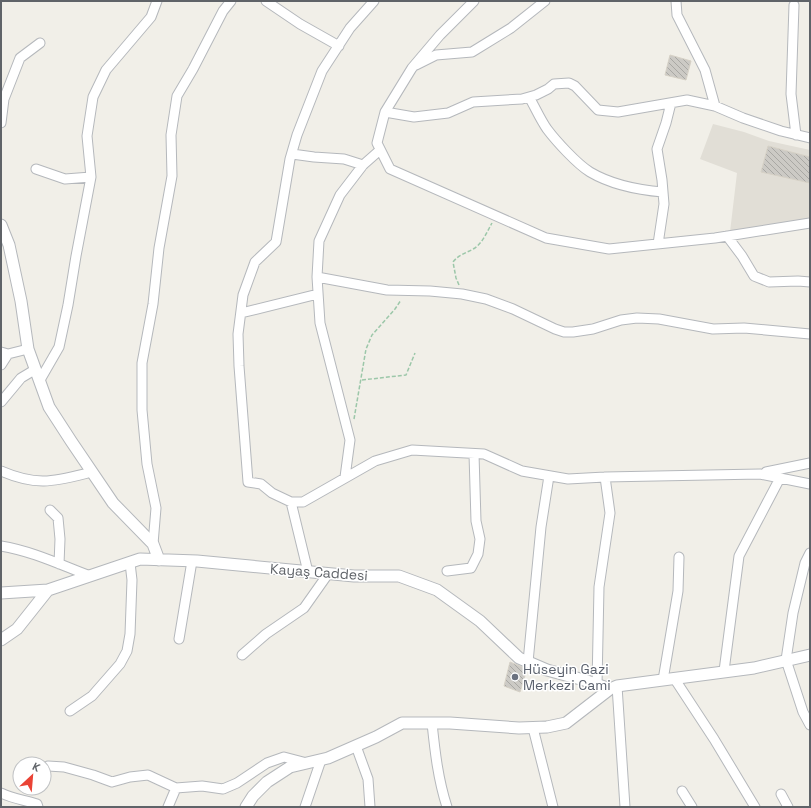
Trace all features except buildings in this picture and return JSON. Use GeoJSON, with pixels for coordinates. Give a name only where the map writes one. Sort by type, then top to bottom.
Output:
{"type":"FeatureCollection","features":[{"type":"Feature","properties":{"kind":"street"},"geometry":{"type":"LineString","coordinates":[[1,402],[21,378],[38,375],[59,347],[91,177],[87,136],[94,97],[106,70],[151,17],[157,1]]}},
{"type":"Feature","properties":{"kind":"street"},"geometry":{"type":"LineString","coordinates":[[153,544],[156,508],[147,464],[142,410],[142,363],[153,304],[159,248],[172,176],[171,135],[177,96],[193,69],[223,11],[230,1]]}},
{"type":"Feature","properties":{"kind":"street"},"geometry":{"type":"LineString","coordinates":[[266,1],[300,24],[339,46]]}},
{"type":"Feature","properties":{"kind":"street"},"geometry":{"type":"LineString","coordinates":[[374,1],[350,28],[322,71],[297,135],[292,154],[276,242],[255,262],[243,295],[238,334],[248,482],[261,484],[272,492],[291,502],[303,502],[375,461],[412,450],[484,454],[522,471],[568,479],[760,474],[810,463]]}},
{"type":"Feature","properties":{"kind":"street"},"geometry":{"type":"LineString","coordinates":[[474,1],[440,35],[412,68],[385,112],[377,143],[390,169],[546,238],[609,249],[727,236],[810,224]]}},
{"type":"Feature","properties":{"kind":"street"},"geometry":{"type":"LineString","coordinates":[[412,68],[436,55],[472,52],[511,28],[545,1]]}},
{"type":"Feature","properties":{"kind":"street"},"geometry":{"type":"LineString","coordinates":[[676,1],[677,15],[705,70],[715,106]]}},
{"type":"Feature","properties":{"kind":"street"},"geometry":{"type":"LineString","coordinates":[[794,5],[792,94],[796,135]]}},
{"type":"Feature","properties":{"kind":"street"},"geometry":{"type":"LineString","coordinates":[[1,123],[4,98],[20,58],[40,43]]}},
{"type":"Feature","properties":{"kind":"street"},"geometry":{"type":"LineString","coordinates":[[385,112],[414,118],[448,113],[473,102],[522,99],[536,96],[554,84],[569,83],[575,86],[598,110],[618,112],[687,100],[715,106],[773,129],[810,138]]}},
{"type":"Feature","properties":{"kind":"street"},"geometry":{"type":"LineString","coordinates":[[529,97],[547,128],[565,150],[590,172],[614,183],[635,189],[663,192]]}},
{"type":"Feature","properties":{"kind":"street"},"geometry":{"type":"LineString","coordinates":[[658,244],[664,204],[657,149],[671,103]]}},
{"type":"Feature","properties":{"kind":"street"},"geometry":{"type":"LineString","coordinates":[[345,477],[350,440],[320,323],[317,277],[319,240],[340,195],[363,165],[380,150]]}},
{"type":"Feature","properties":{"kind":"street"},"geometry":{"type":"LineString","coordinates":[[292,154],[344,159],[363,165]]}},
{"type":"Feature","properties":{"kind":"street"},"geometry":{"type":"LineString","coordinates":[[36,169],[65,179],[91,177]]}},
{"type":"Feature","properties":{"kind":"street"},"geometry":{"type":"LineString","coordinates":[[1,225],[9,245],[21,301],[28,349],[50,407],[113,503],[153,544],[159,560]]}},
{"type":"Feature","properties":{"kind":"street"},"geometry":{"type":"LineString","coordinates":[[727,236],[742,256],[754,276],[769,282],[810,282]]}},
{"type":"Feature","properties":{"kind":"street"},"geometry":{"type":"LineString","coordinates":[[317,277],[366,287],[406,292],[430,291],[462,294],[498,302],[564,332],[593,329],[621,320],[637,318],[659,319],[713,329],[744,328],[810,334]]}},
{"type":"Feature","properties":{"kind":"street"},"geometry":{"type":"LineString","coordinates":[[241,313],[318,294]]}},
{"type":"Feature","properties":{"kind":"street"},"geometry":{"type":"LineString","coordinates":[[1,365],[4,353],[28,349]]}},
{"type":"Feature","properties":{"kind":"street"},"geometry":{"type":"LineString","coordinates":[[447,571],[471,568],[478,554],[480,538],[476,521],[474,454]]}},
{"type":"Feature","properties":{"kind":"street"},"geometry":{"type":"LineString","coordinates":[[1,471],[16,477],[34,481],[53,481],[92,472]]}},
{"type":"Feature","properties":{"kind":"street"},"geometry":{"type":"LineString","coordinates":[[760,474],[810,484]]}},
{"type":"Feature","properties":{"kind":"street"},"geometry":{"type":"LineString","coordinates":[[528,662],[541,527],[549,476]]}},
{"type":"Feature","properties":{"kind":"street"},"geometry":{"type":"LineString","coordinates":[[597,685],[599,587],[610,513],[605,477]]}},
{"type":"Feature","properties":{"kind":"street"},"geometry":{"type":"LineString","coordinates":[[724,672],[739,556],[780,478]]}},
{"type":"Feature","properties":{"kind":"street"},"geometry":{"type":"LineString","coordinates":[[291,502],[308,572]]}},
{"type":"Feature","properties":{"kind":"street"},"geometry":{"type":"LineString","coordinates":[[50,510],[58,518],[60,539],[58,564]]}},
{"type":"Feature","properties":{"kind":"street"},"geometry":{"type":"LineString","coordinates":[[1,546],[90,576]]}},
{"type":"Feature","properties":{"kind":"street"},"geometry":{"type":"LineString","coordinates":[[810,553],[805,563],[793,613],[786,660],[803,712],[810,724]]}},
{"type":"Feature","properties":{"kind":"street"},"geometry":{"type":"LineString","coordinates":[[678,557],[678,591],[668,679],[714,739],[755,807]]}},
{"type":"Feature","properties":{"kind":"street","name":"Kayaş Caddesi"},"geometry":{"type":"LineString","coordinates":[[1,593],[48,590],[140,559],[192,561],[354,576],[398,576],[437,590],[480,621],[519,658],[547,670],[597,685],[614,688]]}},
{"type":"Feature","properties":{"kind":"street"},"geometry":{"type":"LineString","coordinates":[[179,639],[192,561]]}},
{"type":"Feature","properties":{"kind":"street"},"geometry":{"type":"LineString","coordinates":[[70,711],[92,696],[120,664],[127,651],[130,634],[132,580],[130,563]]}},
{"type":"Feature","properties":{"kind":"street"},"geometry":{"type":"LineString","coordinates":[[242,655],[266,634],[304,608],[328,574]]}},
{"type":"Feature","properties":{"kind":"street"},"geometry":{"type":"LineString","coordinates":[[1,640],[17,629],[48,590]]}},
{"type":"Feature","properties":{"kind":"street"},"geometry":{"type":"LineString","coordinates":[[246,807],[253,796],[267,782],[290,767],[321,760],[376,737],[402,723],[450,723],[519,728],[547,727],[566,723],[614,688],[668,679],[754,668],[810,655]]}},
{"type":"Feature","properties":{"kind":"street"},"geometry":{"type":"LineString","coordinates":[[614,688],[625,807]]}},
{"type":"Feature","properties":{"kind":"street"},"geometry":{"type":"LineString","coordinates":[[432,723],[436,761],[447,807]]}},
{"type":"Feature","properties":{"kind":"street"},"geometry":{"type":"LineString","coordinates":[[533,728],[553,807]]}},
{"type":"Feature","properties":{"kind":"street"},"geometry":{"type":"LineString","coordinates":[[356,746],[368,779],[370,807]]}},
{"type":"Feature","properties":{"kind":"street"},"geometry":{"type":"LineString","coordinates":[[52,766],[64,767],[112,782],[130,777],[148,775],[176,788],[202,786],[222,789],[237,783],[267,763],[284,757],[308,763]]}},
{"type":"Feature","properties":{"kind":"street"},"geometry":{"type":"LineString","coordinates":[[306,807],[321,760]]}},
{"type":"Feature","properties":{"kind":"street"},"geometry":{"type":"LineString","coordinates":[[168,807],[176,788]]}},
{"type":"Feature","properties":{"kind":"street"},"geometry":{"type":"LineString","coordinates":[[682,791],[692,807]]}},
{"type":"Feature","properties":{"kind":"street"},"geometry":{"type":"LineString","coordinates":[[1,793],[11,798],[37,804],[38,807]]}},
{"type":"Feature","properties":{"kind":"street"},"geometry":{"type":"LineString","coordinates":[[781,794],[788,807]]}},
{"type":"Feature","properties":{"kind":"path"},"geometry":{"type":"LineString","coordinates":[[462,294],[456,278],[453,262],[458,256],[482,242],[496,216]]}},
{"type":"Feature","properties":{"kind":"path"},"geometry":{"type":"LineString","coordinates":[[353,425],[366,349],[372,335],[395,308],[406,292]]}},
{"type":"Feature","properties":{"kind":"path"},"geometry":{"type":"LineString","coordinates":[[361,380],[406,374],[415,353]]}},
{"type":"Feature","properties":{"kind":"shaded area"},"geometry":{"type":"Polygon","coordinates":[[[713,124],[744,132],[769,141],[810,150],[810,219],[730,232],[737,173],[700,159],[713,124]]]}},
{"type":"Feature","properties":{"kind":"place","name":"Hüseyin Gazi Merkezi Cami"},"geometry":{"type":"Point","coordinates":[515,677]}}]}
